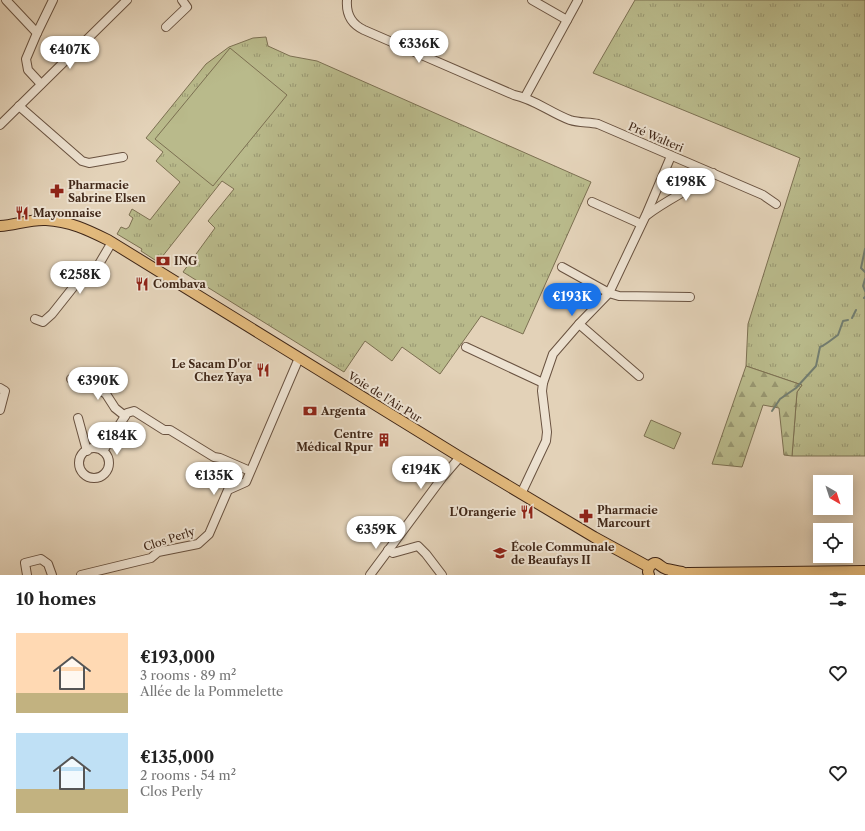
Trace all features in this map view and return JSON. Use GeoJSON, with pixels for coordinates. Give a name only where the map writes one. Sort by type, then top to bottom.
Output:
{"type":"FeatureCollection","features":[{"type":"Feature","properties":{"kind":"main road","name":"Voie de l'Air Pur"},"geometry":{"type":"LineString","coordinates":[[0,226],[46,220],[64,222],[81,227],[110,241],[460,457],[649,571],[652,564],[656,563],[660,565],[663,572],[688,573],[865,571]]}},
{"type":"Feature","properties":{"kind":"main road","name":"Voie de l'Air Pur"},"geometry":{"type":"LineString","coordinates":[[673,575],[688,573]]}},
{"type":"Feature","properties":{"kind":"street"},"geometry":{"type":"LineString","coordinates":[[6,0],[37,33]]}},
{"type":"Feature","properties":{"kind":"street"},"geometry":{"type":"LineString","coordinates":[[41,84],[28,70],[26,59],[53,0]]}},
{"type":"Feature","properties":{"kind":"street"},"geometry":{"type":"LineString","coordinates":[[0,125],[127,0]]}},
{"type":"Feature","properties":{"kind":"street"},"geometry":{"type":"LineString","coordinates":[[166,27],[187,7],[182,0]]}},
{"type":"Feature","properties":{"kind":"street","name":"Pré Walteri"},"geometry":{"type":"LineString","coordinates":[[347,0],[349,16],[358,27],[514,95],[525,97],[534,104],[571,120],[598,124],[763,195],[776,204]]}},
{"type":"Feature","properties":{"kind":"street"},"geometry":{"type":"LineString","coordinates":[[532,0],[567,20]]}},
{"type":"Feature","properties":{"kind":"street"},"geometry":{"type":"LineString","coordinates":[[525,97],[578,0]]}},
{"type":"Feature","properties":{"kind":"street"},"geometry":{"type":"LineString","coordinates":[[19,106],[82,161],[89,163],[123,157]]}},
{"type":"Feature","properties":{"kind":"street"},"geometry":{"type":"LineString","coordinates":[[521,494],[546,441],[547,432],[542,391],[543,383],[553,354],[609,293],[646,215],[671,156]]}},
{"type":"Feature","properties":{"kind":"street"},"geometry":{"type":"LineString","coordinates":[[646,215],[700,183],[713,173]]}},
{"type":"Feature","properties":{"kind":"street"},"geometry":{"type":"LineString","coordinates":[[592,202],[641,224]]}},
{"type":"Feature","properties":{"kind":"street"},"geometry":{"type":"LineString","coordinates":[[35,319],[43,322],[52,314],[79,280],[92,276],[110,241]]}},
{"type":"Feature","properties":{"kind":"street"},"geometry":{"type":"LineString","coordinates":[[562,267],[609,293],[619,296],[690,297]]}},
{"type":"Feature","properties":{"kind":"street"},"geometry":{"type":"LineString","coordinates":[[579,324],[639,376]]}},
{"type":"Feature","properties":{"kind":"street"},"geometry":{"type":"LineString","coordinates":[[466,347],[543,383]]}},
{"type":"Feature","properties":{"kind":"street","name":"Clos Perly"},"geometry":{"type":"LineString","coordinates":[[81,575],[151,558],[158,552],[198,544],[209,534],[228,490],[246,482],[299,358]]}},
{"type":"Feature","properties":{"kind":"street"},"geometry":{"type":"LineString","coordinates":[[71,379],[84,380],[106,394],[115,408],[124,416]]}},
{"type":"Feature","properties":{"kind":"street"},"geometry":{"type":"LineString","coordinates":[[0,388],[5,391],[0,410]]}},
{"type":"Feature","properties":{"kind":"street"},"geometry":{"type":"LineString","coordinates":[[103,451],[126,413],[134,411],[164,430],[170,430],[214,457],[220,458],[250,471]]}},
{"type":"Feature","properties":{"kind":"street"},"geometry":{"type":"LineString","coordinates":[[78,418],[87,451]]}},
{"type":"Feature","properties":{"kind":"street"},"geometry":{"type":"LineString","coordinates":[[92,448],[103,451],[107,457],[109,464],[103,475],[94,478],[84,475],[79,467],[79,461],[82,454],[87,451],[92,448]]}},
{"type":"Feature","properties":{"kind":"street"},"geometry":{"type":"LineString","coordinates":[[370,575],[442,478],[460,457]]}},
{"type":"Feature","properties":{"kind":"street"},"geometry":{"type":"LineString","coordinates":[[388,550],[393,553],[418,546],[442,575]]}},
{"type":"Feature","properties":{"kind":"street"},"geometry":{"type":"LineString","coordinates":[[27,575],[25,563],[41,559],[48,564],[52,575]]}},
{"type":"Feature","properties":{"kind":"green space"},"geometry":{"type":"Polygon","coordinates":[[[635,0],[865,0],[865,456],[792,456],[797,392],[802,385],[746,366],[748,324],[800,158],[593,73],[635,0]]]}},
{"type":"Feature","properties":{"kind":"green space"},"geometry":{"type":"Polygon","coordinates":[[[266,37],[268,46],[290,56],[317,61],[591,182],[523,334],[481,316],[440,374],[402,347],[392,361],[365,341],[344,372],[183,272],[215,228],[208,221],[234,189],[222,181],[158,262],[141,251],[142,249],[117,234],[121,227],[126,229],[129,227],[133,218],[129,215],[132,209],[150,220],[180,182],[156,161],[163,152],[146,138],[206,64],[229,47],[253,38],[266,37]]]}},
{"type":"Feature","properties":{"kind":"green space"},"geometry":{"type":"Polygon","coordinates":[[[230,48],[287,95],[213,186],[155,139],[230,48]]]}},
{"type":"Feature","properties":{"kind":"green space"},"geometry":{"type":"Polygon","coordinates":[[[746,366],[802,385],[797,392],[792,456],[784,455],[779,408],[763,405],[742,467],[712,464],[746,366]]]}},
{"type":"Feature","properties":{"kind":"green space"},"geometry":{"type":"Polygon","coordinates":[[[651,420],[681,433],[674,449],[644,436],[651,420]]]}},
{"type":"Feature","properties":{"kind":"waterway"},"geometry":{"type":"LineString","coordinates":[[865,249],[861,268],[865,272]]}},
{"type":"Feature","properties":{"kind":"waterway"},"geometry":{"type":"LineString","coordinates":[[865,279],[863,286],[865,291]]}},
{"type":"Feature","properties":{"kind":"waterway"},"geometry":{"type":"LineString","coordinates":[[852,318],[856,310]]}},
{"type":"Feature","properties":{"kind":"waterway"},"geometry":{"type":"LineString","coordinates":[[772,411],[780,399],[796,388],[816,366],[820,347],[838,335],[843,321],[848,320]]}},
{"type":"Feature","properties":{"kind":"place","name":"Pharmacie Sabrine Elsen"},"geometry":{"type":"Point","coordinates":[57,191]}},
{"type":"Feature","properties":{"kind":"place","name":"Mayonnaise"},"geometry":{"type":"Point","coordinates":[22,213]}},
{"type":"Feature","properties":{"kind":"place","name":"ING"},"geometry":{"type":"Point","coordinates":[163,261]}},
{"type":"Feature","properties":{"kind":"place","name":"Combava"},"geometry":{"type":"Point","coordinates":[142,284]}},
{"type":"Feature","properties":{"kind":"place","name":"Le Sacam D'or Chez Yaya"},"geometry":{"type":"Point","coordinates":[263,370]}},
{"type":"Feature","properties":{"kind":"place","name":"Argenta"},"geometry":{"type":"Point","coordinates":[310,411]}},
{"type":"Feature","properties":{"kind":"place","name":"Centre Médical Rpur"},"geometry":{"type":"Point","coordinates":[384,440]}},
{"type":"Feature","properties":{"kind":"place","name":"L'Orangerie"},"geometry":{"type":"Point","coordinates":[527,512]}},
{"type":"Feature","properties":{"kind":"place","name":"Pharmacie Marcourt"},"geometry":{"type":"Point","coordinates":[586,516]}},
{"type":"Feature","properties":{"kind":"place","name":"École Communale de Beaufays II"},"geometry":{"type":"Point","coordinates":[500,553]}}]}
